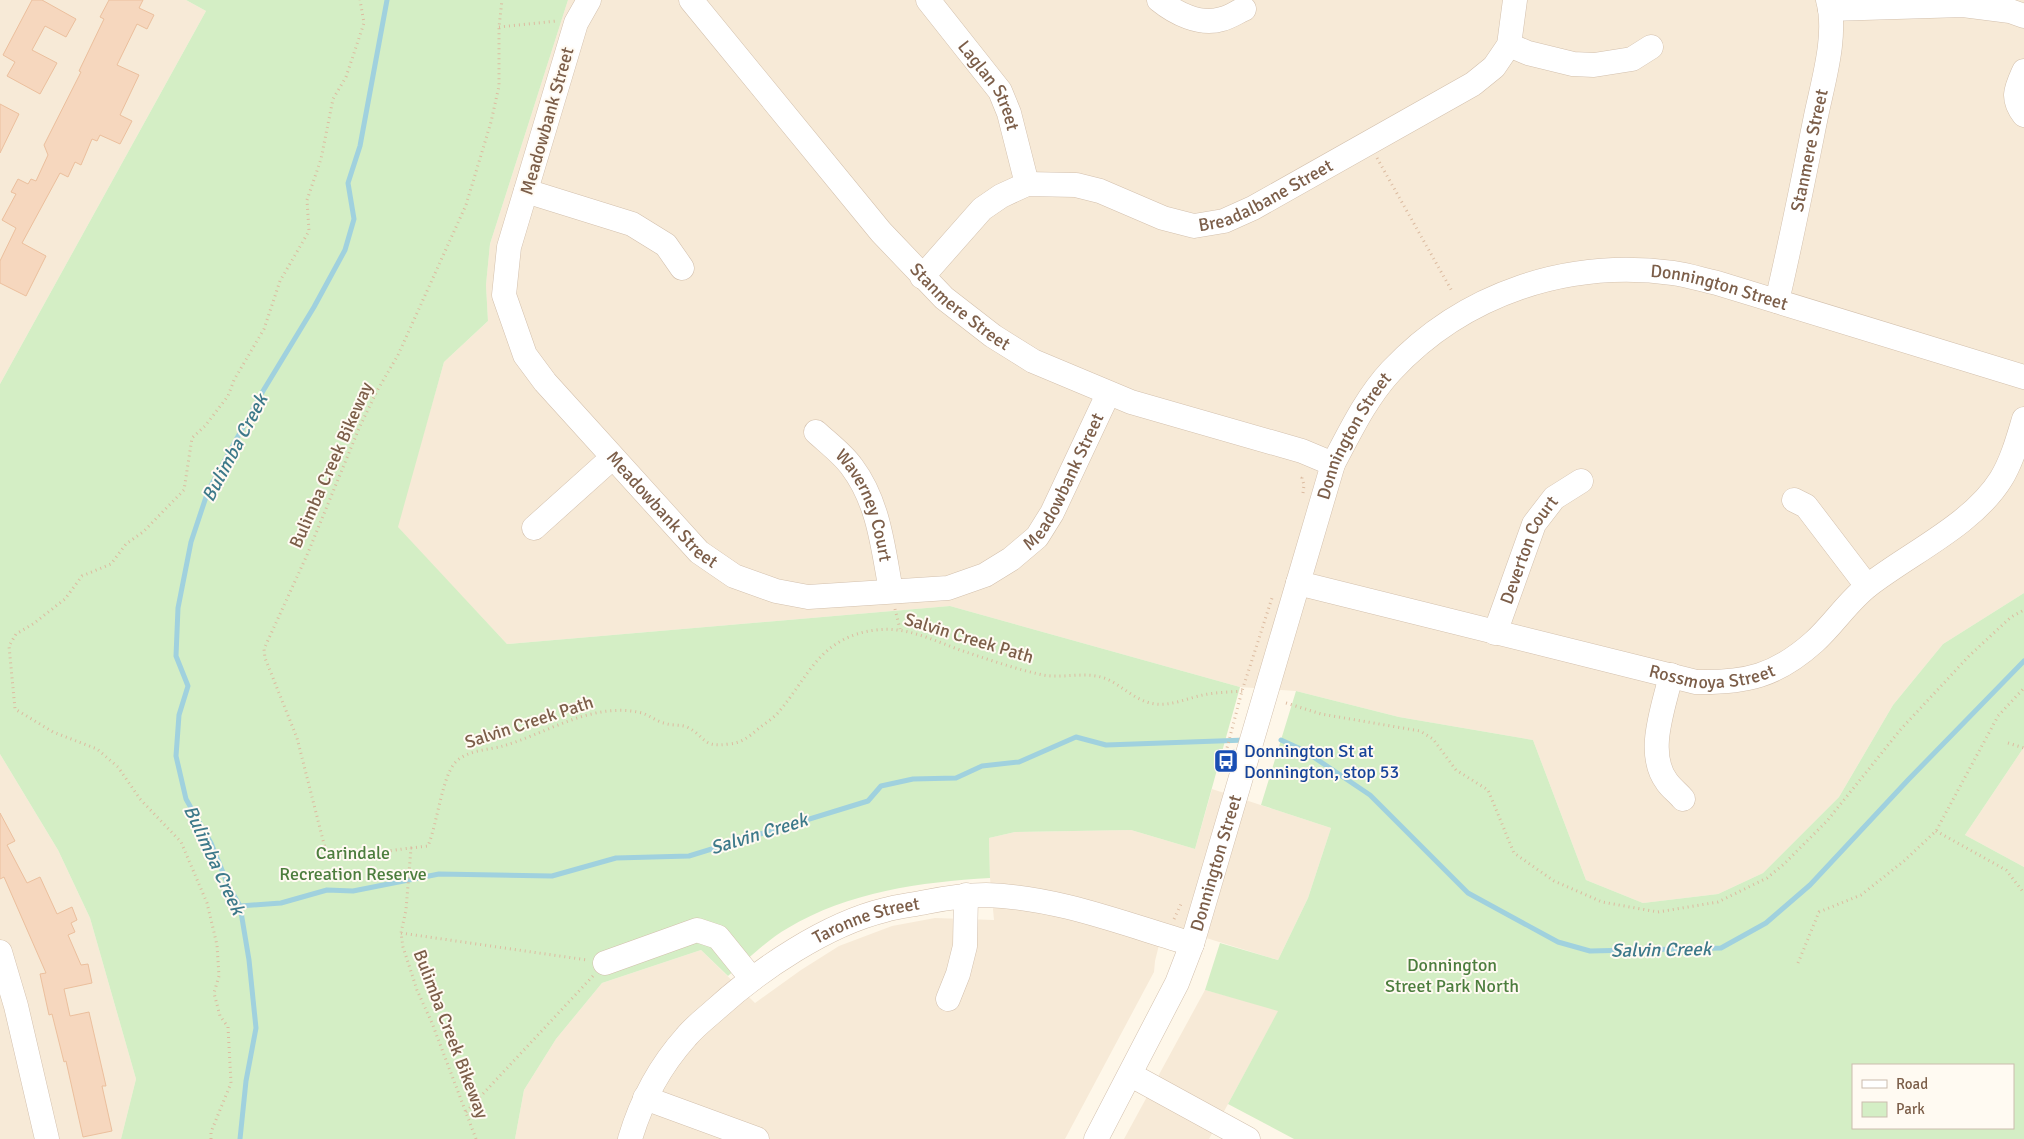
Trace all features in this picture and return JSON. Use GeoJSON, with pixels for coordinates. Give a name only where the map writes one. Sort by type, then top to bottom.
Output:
{"type":"FeatureCollection","features":[{"type":"Feature","properties":{"kind":"street","name":"Meadowbank Street"},"geometry":{"type":"LineString","coordinates":[[589,0],[576,23],[509,248],[504,295],[525,355],[545,382],[699,552],[734,576],[776,591],[808,597],[948,588],[984,575],[1011,559],[1037,536],[1052,512],[1108,394]]}},
{"type":"Feature","properties":{"kind":"street","name":"Stanmere Street"},"geometry":{"type":"LineString","coordinates":[[691,0],[880,232],[922,278],[944,298],[993,336],[1033,361],[1108,394],[1302,451],[1333,464]]}},
{"type":"Feature","properties":{"kind":"street","name":"Laglan Street"},"geometry":{"type":"LineString","coordinates":[[928,0],[1000,91],[1009,113],[1027,184]]}},
{"type":"Feature","properties":{"kind":"street"},"geometry":{"type":"LineString","coordinates":[[1159,0],[1177,13],[1198,20],[1222,20],[1244,8]]}},
{"type":"Feature","properties":{"kind":"street","name":"Breadalbane Street"},"geometry":{"type":"LineString","coordinates":[[922,278],[982,209],[1001,196],[1027,184],[1076,185],[1100,191],[1163,218],[1194,226],[1224,221],[1254,208],[1369,145],[1473,84],[1494,67],[1509,45],[1515,0]]}},
{"type":"Feature","properties":{"kind":"street","name":"Stanmere Street"},"geometry":{"type":"LineString","coordinates":[[1777,302],[1796,218],[1829,50],[1829,4]]}},
{"type":"Feature","properties":{"kind":"street"},"geometry":{"type":"LineString","coordinates":[[1829,4],[1963,5],[2010,11],[2024,16]]}},
{"type":"Feature","properties":{"kind":"street"},"geometry":{"type":"LineString","coordinates":[[1509,45],[1528,53],[1573,64],[1594,65],[1632,59],[1651,46]]}},
{"type":"Feature","properties":{"kind":"street"},"geometry":{"type":"LineString","coordinates":[[2024,71],[2015,90],[2017,105],[2024,115]]}},
{"type":"Feature","properties":{"kind":"street"},"geometry":{"type":"LineString","coordinates":[[526,191],[632,224],[666,245],[682,268]]}},
{"type":"Feature","properties":{"kind":"street","name":"Donnington Street"},"geometry":{"type":"LineString","coordinates":[[1096,1139],[1131,1075],[1177,983],[1192,944],[1229,782],[1261,711],[1333,464],[1353,426],[1371,398],[1397,366],[1434,333],[1460,315],[1488,300],[1530,283],[1578,272],[1629,269],[1674,273],[2024,376]]}},
{"type":"Feature","properties":{"kind":"street","name":"Rossmoya Street"},"geometry":{"type":"LineString","coordinates":[[1298,583],[1671,675],[1706,682],[1755,678],[1785,664],[1814,642],[1867,586],[1972,513],[2002,478],[2014,451],[2024,419]]}},
{"type":"Feature","properties":{"kind":"street","name":"Waverney Court"},"geometry":{"type":"LineString","coordinates":[[816,432],[852,466],[870,496],[880,530],[891,591]]}},
{"type":"Feature","properties":{"kind":"street"},"geometry":{"type":"LineString","coordinates":[[534,528],[612,458]]}},
{"type":"Feature","properties":{"kind":"street","name":"Deverton Court"},"geometry":{"type":"LineString","coordinates":[[1495,632],[1534,524],[1554,498],[1581,481]]}},
{"type":"Feature","properties":{"kind":"street"},"geometry":{"type":"LineString","coordinates":[[1794,500],[1806,506],[1867,586]]}},
{"type":"Feature","properties":{"kind":"street"},"geometry":{"type":"LineString","coordinates":[[1671,675],[1655,744],[1657,760],[1666,781],[1683,799]]}},
{"type":"Feature","properties":{"kind":"street"},"geometry":{"type":"LineString","coordinates":[[948,999],[958,974],[965,946],[966,896]]}},
{"type":"Feature","properties":{"kind":"street","name":"Taronne Street"},"geometry":{"type":"LineString","coordinates":[[630,1139],[645,1098],[666,1063],[686,1036],[752,979],[788,955],[845,924],[884,910],[966,896],[1025,898],[1061,905],[1192,944]]}},
{"type":"Feature","properties":{"kind":"street"},"geometry":{"type":"LineString","coordinates":[[605,963],[697,930],[718,937],[752,979]]}},
{"type":"Feature","properties":{"kind":"street"},"geometry":{"type":"LineString","coordinates":[[0,952],[16,1006],[47,1139]]}},
{"type":"Feature","properties":{"kind":"street"},"geometry":{"type":"LineString","coordinates":[[1131,1075],[1248,1139]]}},
{"type":"Feature","properties":{"kind":"street"},"geometry":{"type":"LineString","coordinates":[[645,1098],[757,1139]]}},
{"type":"Feature","properties":{"kind":"path"},"geometry":{"type":"LineString","coordinates":[[211,1139],[211,1132],[231,1083],[231,1054],[228,1028],[220,1016],[214,993],[219,976],[217,945],[207,903],[181,842],[140,800],[118,767],[97,749],[53,732],[15,709],[8,646],[16,634],[33,624],[65,598],[82,576],[111,564],[126,544],[143,532],[184,490],[192,438],[205,426],[228,396],[234,380],[264,329],[280,281],[309,232],[308,200],[321,159],[333,99],[346,78],[364,23],[360,0]]}},
{"type":"Feature","properties":{"kind":"path","name":"Bulimba Creek Bikeway"},"geometry":{"type":"LineString","coordinates":[[476,1139],[417,990],[403,947],[401,933],[406,910],[412,848],[337,854],[325,848],[297,738],[265,658],[264,649],[307,554],[360,426],[413,323],[466,204],[491,122],[499,86],[498,27],[502,0]]}},
{"type":"Feature","properties":{"kind":"path"},"geometry":{"type":"LineString","coordinates":[[498,27],[553,20],[576,23]]}},
{"type":"Feature","properties":{"kind":"path"},"geometry":{"type":"LineString","coordinates":[[1369,145],[1453,293]]}},
{"type":"Feature","properties":{"kind":"path"},"geometry":{"type":"LineString","coordinates":[[1300,501],[1304,485],[1302,478],[1304,475]]}},
{"type":"Feature","properties":{"kind":"path"},"geometry":{"type":"LineString","coordinates":[[1229,782],[1244,691],[1273,593]]}},
{"type":"Feature","properties":{"kind":"path"},"geometry":{"type":"LineString","coordinates":[[897,618],[900,629]]}},
{"type":"Feature","properties":{"kind":"path","name":"Salvin Creek Path"},"geometry":{"type":"LineString","coordinates":[[412,848],[428,846],[439,813],[449,772],[458,759],[477,751],[502,746],[572,719],[602,712],[626,710],[646,714],[662,723],[683,725],[691,729],[702,740],[712,745],[731,744],[744,740],[776,715],[808,669],[820,656],[840,642],[856,634],[876,630],[900,629],[1023,670],[1046,675],[1090,674],[1110,680],[1142,700],[1158,704],[1205,695],[1244,691]]}},
{"type":"Feature","properties":{"kind":"path"},"geometry":{"type":"LineString","coordinates":[[1798,963],[1819,912],[1860,895],[1904,861],[1936,831],[1998,716],[2024,688]]}},
{"type":"Feature","properties":{"kind":"path"},"geometry":{"type":"LineString","coordinates":[[2008,743],[2024,748]]}},
{"type":"Feature","properties":{"kind":"path"},"geometry":{"type":"LineString","coordinates":[[1936,831],[2006,870],[2024,893]]}},
{"type":"Feature","properties":{"kind":"path"},"geometry":{"type":"LineString","coordinates":[[1173,922],[1185,894]]}},
{"type":"Feature","properties":{"kind":"path"},"geometry":{"type":"LineString","coordinates":[[401,933],[605,963]]}},
{"type":"Feature","properties":{"kind":"path"},"geometry":{"type":"LineString","coordinates":[[466,1112],[605,963]]}},
{"type":"Feature","properties":{"kind":"shaded area"},"geometry":{"type":"Polygon","coordinates":[[[0,0],[186,0],[206,11],[0,384],[0,0]]]}},
{"type":"Feature","properties":{"kind":"shaded area"},"geometry":{"type":"Polygon","coordinates":[[[568,0],[2024,0],[2024,593],[1943,644],[1893,705],[1839,797],[1763,873],[1718,894],[1643,903],[1586,880],[1533,740],[1399,717],[1296,691],[1240,687],[950,606],[507,644],[397,527],[444,362],[488,321],[486,285],[490,244],[568,0]]]}},
{"type":"Feature","properties":{"kind":"shaded area"},"geometry":{"type":"Polygon","coordinates":[[[2024,747],[2024,867],[1965,835],[2024,747]]]}},
{"type":"Feature","properties":{"kind":"shaded area"},"geometry":{"type":"Polygon","coordinates":[[[0,754],[58,850],[90,918],[136,1079],[121,1139],[0,1139],[0,754]]]}},
{"type":"Feature","properties":{"kind":"shaded area"},"geometry":{"type":"Polygon","coordinates":[[[1212,789],[1331,828],[1308,898],[1278,960],[1164,925],[1154,972],[1065,1139],[515,1139],[524,1090],[556,1039],[602,983],[701,950],[755,1003],[839,946],[892,926],[935,918],[994,920],[989,838],[1015,832],[1131,830],[1195,849],[1212,789]]]}},
{"type":"Feature","properties":{"kind":"shaded area"},"geometry":{"type":"Polygon","coordinates":[[[1205,990],[1279,1010],[1209,1139],[1124,1139],[1205,990]]]}},
{"type":"Feature","properties":{"kind":"green space","name":"Carindale Recreation Reserve"},"geometry":{"type":"Polygon","coordinates":[[[186,0],[568,0],[490,244],[486,285],[488,321],[444,362],[398,527],[507,644],[950,606],[1240,687],[1195,849],[1131,830],[1015,832],[989,838],[990,878],[912,886],[860,897],[835,906],[811,916],[780,933],[728,976],[701,950],[602,983],[556,1039],[524,1090],[515,1139],[121,1139],[136,1079],[90,918],[58,850],[0,754],[0,384],[206,11],[186,0]]]}},
{"type":"Feature","properties":{"kind":"green space","name":"Donnington Street Park North"},"geometry":{"type":"Polygon","coordinates":[[[2024,593],[2024,747],[1965,835],[2024,867],[2024,1139],[1294,1139],[1228,1104],[1278,1011],[1205,990],[1220,943],[1278,960],[1308,898],[1331,828],[1261,805],[1296,691],[1399,717],[1533,740],[1586,880],[1643,903],[1718,894],[1763,873],[1839,797],[1893,705],[1943,644],[2024,593]]]}},
{"type":"Feature","properties":{"kind":"building"},"geometry":{"type":"Polygon","coordinates":[[[32,0],[42,0],[76,19],[66,37],[45,26],[32,50],[57,63],[40,94],[7,76],[15,62],[3,55],[32,0]]]}},
{"type":"Feature","properties":{"kind":"building"},"geometry":{"type":"Polygon","coordinates":[[[109,0],[143,0],[139,8],[154,15],[147,29],[137,24],[117,65],[139,75],[120,115],[132,121],[120,144],[100,135],[97,141],[92,139],[81,165],[75,162],[68,177],[60,173],[22,243],[46,256],[26,296],[0,283],[0,261],[16,228],[2,220],[16,194],[11,192],[18,179],[28,184],[31,179],[36,181],[48,155],[44,145],[81,72],[79,71],[104,19],[100,17],[109,0]]]}},
{"type":"Feature","properties":{"kind":"building"},"geometry":{"type":"Polygon","coordinates":[[[0,104],[19,114],[0,153],[0,104]]]}},
{"type":"Feature","properties":{"kind":"building"},"geometry":{"type":"Polygon","coordinates":[[[0,813],[15,841],[7,845],[27,883],[40,877],[57,914],[72,907],[77,920],[71,923],[75,932],[68,935],[81,965],[88,964],[92,983],[64,989],[70,1016],[89,1012],[106,1086],[102,1086],[112,1131],[83,1137],[66,1061],[64,1062],[52,1014],[49,1015],[40,974],[46,973],[4,877],[0,879],[0,813]]]}},
{"type":"Feature","properties":{"kind":"waterway","name":"Bulimba Creek"},"geometry":{"type":"LineString","coordinates":[[240,1139],[246,1081],[256,1028],[249,960],[240,906],[228,885],[211,843],[186,799],[176,756],[179,715],[188,686],[176,656],[178,608],[191,542],[208,491],[263,391],[314,307],[345,250],[354,219],[348,183],[360,146],[387,0]]}},
{"type":"Feature","properties":{"kind":"waterway","name":"Salvin Creek"},"geometry":{"type":"LineString","coordinates":[[1281,740],[1303,750],[1370,795],[1468,893],[1558,942],[1590,951],[1721,948],[1766,923],[1810,885],[1908,780],[2024,661]]}},
{"type":"Feature","properties":{"kind":"waterway","name":"Salvin Creek"},"geometry":{"type":"LineString","coordinates":[[240,906],[281,903],[327,890],[353,891],[439,874],[552,876],[616,858],[689,856],[868,801],[881,786],[913,779],[956,778],[982,766],[1019,762],[1076,737],[1106,745],[1246,740]]}},
{"type":"Feature","properties":{"kind":"place","name":"Donnington St at Donnington, stop 53"},"geometry":{"type":"Point","coordinates":[1226,761]}}]}
